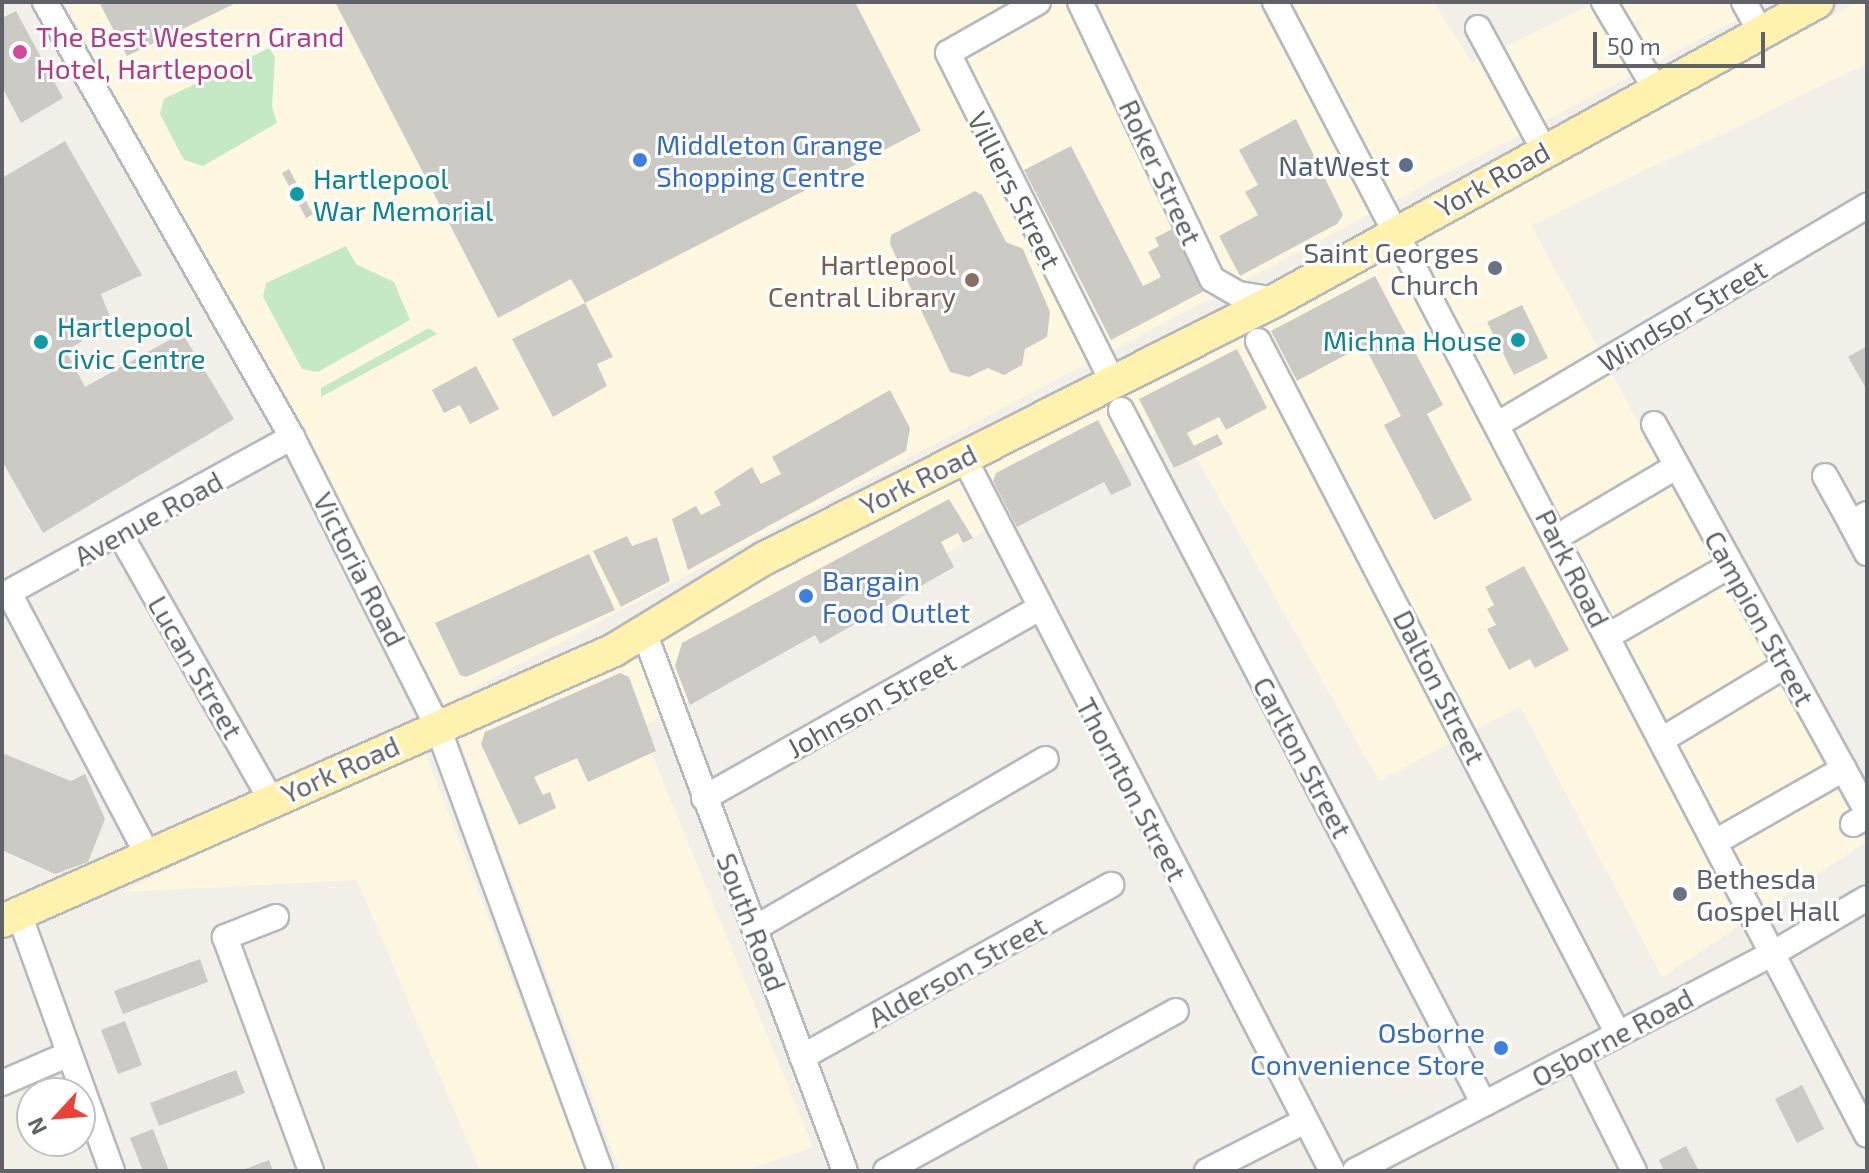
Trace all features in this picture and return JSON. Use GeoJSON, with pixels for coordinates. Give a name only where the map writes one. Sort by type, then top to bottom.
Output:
{"type":"FeatureCollection","features":[{"type":"Feature","properties":{"kind":"main road","name":"York Road"},"geometry":{"type":"LineString","coordinates":[[11,918],[644,632],[765,558],[963,456],[1118,397],[1276,300],[1817,2]]}},
{"type":"Feature","properties":{"kind":"street","name":"Victoria Road"},"geometry":{"type":"LineString","coordinates":[[45,2],[292,437],[437,725],[600,1171]]}},
{"type":"Feature","properties":{"kind":"street","name":"Villiers Street"},"geometry":{"type":"LineString","coordinates":[[1038,2],[948,53],[1118,397]]}},
{"type":"Feature","properties":{"kind":"street","name":"Roker Street"},"geometry":{"type":"LineString","coordinates":[[1080,2],[1212,279],[1238,294],[1276,300]]}},
{"type":"Feature","properties":{"kind":"street","name":"Park Road"},"geometry":{"type":"LineString","coordinates":[[1275,2],[1717,841],[1772,954],[1857,1091],[1867,1135]]}},
{"type":"Feature","properties":{"kind":"street"},"geometry":{"type":"LineString","coordinates":[[1604,2],[1656,90]]}},
{"type":"Feature","properties":{"kind":"street"},"geometry":{"type":"LineString","coordinates":[[1744,2],[1761,33]]}},
{"type":"Feature","properties":{"kind":"street"},"geometry":{"type":"LineString","coordinates":[[1478,28],[1544,150]]}},
{"type":"Feature","properties":{"kind":"street","name":"Windsor Street"},"geometry":{"type":"LineString","coordinates":[[1498,424],[1867,206]]}},
{"type":"Feature","properties":{"kind":"street","name":"Dalton Street"},"geometry":{"type":"LineString","coordinates":[[1258,341],[1618,1034]]}},
{"type":"Feature","properties":{"kind":"street","name":"Carlton Street"},"geometry":{"type":"LineString","coordinates":[[1118,397],[1484,1104]]}},
{"type":"Feature","properties":{"kind":"street","name":"Campion Street"},"geometry":{"type":"LineString","coordinates":[[1654,424],[1844,769],[1861,814]]}},
{"type":"Feature","properties":{"kind":"street","name":"Avenue Road"},"geometry":{"type":"LineString","coordinates":[[6,594],[292,437]]}},
{"type":"Feature","properties":{"kind":"street","name":"Thornton Street"},"geometry":{"type":"LineString","coordinates":[[963,456],[1038,609],[1332,1171]]}},
{"type":"Feature","properties":{"kind":"street"},"geometry":{"type":"LineString","coordinates":[[1557,537],[1676,467]]}},
{"type":"Feature","properties":{"kind":"street"},"geometry":{"type":"LineString","coordinates":[[1825,476],[1859,518],[1867,553]]}},
{"type":"Feature","properties":{"kind":"street","name":"Lucan Street"},"geometry":{"type":"LineString","coordinates":[[120,534],[271,800]]}},
{"type":"Feature","properties":{"kind":"street"},"geometry":{"type":"LineString","coordinates":[[1608,636],[1731,565]]}},
{"type":"Feature","properties":{"kind":"street"},"geometry":{"type":"LineString","coordinates":[[6,594],[148,856]]}},
{"type":"Feature","properties":{"kind":"street","name":"Johnson Street"},"geometry":{"type":"LineString","coordinates":[[704,798],[1038,609]]}},
{"type":"Feature","properties":{"kind":"street","name":"South Road"},"geometry":{"type":"LineString","coordinates":[[644,632],[704,798],[757,927],[845,1171]]}},
{"type":"Feature","properties":{"kind":"street"},"geometry":{"type":"LineString","coordinates":[[1663,739],[1786,665]]}},
{"type":"Feature","properties":{"kind":"street"},"geometry":{"type":"LineString","coordinates":[[757,927],[1046,759]]}},
{"type":"Feature","properties":{"kind":"street"},"geometry":{"type":"LineString","coordinates":[[1717,841],[1844,769]]}},
{"type":"Feature","properties":{"kind":"street","name":"Alderson Street"},"geometry":{"type":"LineString","coordinates":[[802,1057],[1111,885]]}},
{"type":"Feature","properties":{"kind":"street","name":"Osborne Road"},"geometry":{"type":"LineString","coordinates":[[1355,1171],[1772,954],[1867,898]]}},
{"type":"Feature","properties":{"kind":"street"},"geometry":{"type":"LineString","coordinates":[[276,917],[225,937],[311,1171]]}},
{"type":"Feature","properties":{"kind":"street"},"geometry":{"type":"LineString","coordinates":[[11,918],[69,1054],[112,1171]]}},
{"type":"Feature","properties":{"kind":"street"},"geometry":{"type":"LineString","coordinates":[[886,1171],[1176,1011]]}},
{"type":"Feature","properties":{"kind":"street"},"geometry":{"type":"LineString","coordinates":[[2,1083],[69,1054]]}},
{"type":"Feature","properties":{"kind":"street"},"geometry":{"type":"LineString","coordinates":[[1577,1057],[1634,1171]]}},
{"type":"Feature","properties":{"kind":"street"},"geometry":{"type":"LineString","coordinates":[[1207,1171],[1305,1121]]}},
{"type":"Feature","properties":{"kind":"shaded area"},"geometry":{"type":"Polygon","coordinates":[[[64,2],[1434,2],[1472,63],[1596,2],[1770,2],[444,704],[64,2]]]}},
{"type":"Feature","properties":{"kind":"shaded area"},"geometry":{"type":"Polygon","coordinates":[[[1857,2],[1867,2],[1867,64],[1531,225],[1866,842],[1662,977],[1520,706],[1379,781],[1176,422],[641,728],[813,1147],[744,1171],[620,1171],[457,733],[1255,331],[1857,2]]]}},
{"type":"Feature","properties":{"kind":"shaded area"},"geometry":{"type":"Polygon","coordinates":[[[424,749],[585,1171],[480,1171],[357,880],[123,892],[275,815],[424,749]]]}},
{"type":"Feature","properties":{"kind":"green space"},"geometry":{"type":"Polygon","coordinates":[[[269,48],[275,57],[272,106],[277,123],[203,166],[184,160],[160,114],[164,99],[269,48]]]}},
{"type":"Feature","properties":{"kind":"green space"},"geometry":{"type":"Polygon","coordinates":[[[346,246],[356,264],[394,282],[410,320],[318,372],[302,369],[263,297],[266,283],[346,246]]]}},
{"type":"Feature","properties":{"kind":"green space"},"geometry":{"type":"Polygon","coordinates":[[[429,328],[437,334],[321,397],[321,388],[429,328]]]}},
{"type":"Feature","properties":{"kind":"building"},"geometry":{"type":"Polygon","coordinates":[[[99,2],[238,2],[127,56],[99,2]]]}},
{"type":"Feature","properties":{"kind":"building","name":"Middleton Grange Shopping Centre"},"geometry":{"type":"Polygon","coordinates":[[[335,2],[855,2],[921,131],[585,303],[571,279],[498,318],[335,2]]]}},
{"type":"Feature","properties":{"kind":"building","name":"The Best Western Grand Hotel, Hartlepool"},"geometry":{"type":"Polygon","coordinates":[[[16,11],[63,98],[21,123],[2,87],[2,18],[16,11]]]}},
{"type":"Feature","properties":{"kind":"building"},"geometry":{"type":"Polygon","coordinates":[[[1296,119],[1343,215],[1337,224],[1240,276],[1219,236],[1258,215],[1245,192],[1258,185],[1239,150],[1296,119]]]}},
{"type":"Feature","properties":{"kind":"building","name":"Hartlepool Civic Centre"},"geometry":{"type":"Polygon","coordinates":[[[65,141],[142,275],[101,294],[112,322],[66,351],[85,387],[182,333],[234,419],[43,533],[2,461],[2,178],[65,141]]]}},
{"type":"Feature","properties":{"kind":"building"},"geometry":{"type":"Polygon","coordinates":[[[1071,146],[1143,286],[1161,277],[1148,252],[1159,246],[1155,238],[1176,227],[1208,289],[1111,340],[1024,170],[1071,146]]]}},
{"type":"Feature","properties":{"kind":"building","name":"Hartlepool War Memorial"},"geometry":{"type":"Polygon","coordinates":[[[289,169],[313,214],[306,218],[282,173],[289,169]]]}},
{"type":"Feature","properties":{"kind":"building","name":"Hartlepool Central Library"},"geometry":{"type":"Polygon","coordinates":[[[975,191],[982,195],[1006,242],[1023,249],[1050,312],[1047,337],[1025,349],[1022,365],[1004,375],[988,368],[969,377],[950,372],[890,244],[891,235],[975,191]]]}},
{"type":"Feature","properties":{"kind":"building"},"geometry":{"type":"Polygon","coordinates":[[[1375,276],[1443,405],[1427,414],[1472,500],[1434,520],[1384,425],[1401,416],[1364,345],[1297,381],[1271,331],[1375,276]]]}},
{"type":"Feature","properties":{"kind":"building"},"geometry":{"type":"Polygon","coordinates":[[[585,303],[613,357],[597,364],[607,386],[553,417],[512,339],[585,303]]]}},
{"type":"Feature","properties":{"kind":"building","name":"Michna House"},"geometry":{"type":"Polygon","coordinates":[[[1522,305],[1548,358],[1514,375],[1487,322],[1522,305]]]}},
{"type":"Feature","properties":{"kind":"building"},"geometry":{"type":"Polygon","coordinates":[[[1867,346],[1867,390],[1848,357],[1867,346]]]}},
{"type":"Feature","properties":{"kind":"building"},"geometry":{"type":"Polygon","coordinates":[[[1237,349],[1267,408],[1226,430],[1219,417],[1187,433],[1194,446],[1217,434],[1223,444],[1174,468],[1139,399],[1237,349]]]}},
{"type":"Feature","properties":{"kind":"building"},"geometry":{"type":"Polygon","coordinates":[[[476,366],[499,409],[470,424],[460,405],[444,413],[432,390],[476,366]]]}},
{"type":"Feature","properties":{"kind":"building"},"geometry":{"type":"Polygon","coordinates":[[[890,390],[910,428],[906,451],[688,570],[672,519],[696,506],[701,515],[721,505],[714,492],[752,467],[761,484],[781,474],[772,457],[890,390]]]}},
{"type":"Feature","properties":{"kind":"building"},"geometry":{"type":"Polygon","coordinates":[[[1098,420],[1132,485],[1111,495],[1104,482],[1017,527],[993,481],[996,473],[1098,420]]]}},
{"type":"Feature","properties":{"kind":"building"},"geometry":{"type":"Polygon","coordinates":[[[949,499],[973,538],[963,543],[958,533],[941,542],[954,567],[820,644],[815,635],[690,705],[675,666],[682,643],[949,499]]]}},
{"type":"Feature","properties":{"kind":"building"},"geometry":{"type":"Polygon","coordinates":[[[627,536],[632,546],[657,537],[670,581],[621,607],[593,551],[627,536]]]}},
{"type":"Feature","properties":{"kind":"building"},"geometry":{"type":"Polygon","coordinates":[[[589,554],[615,610],[466,677],[460,675],[435,623],[589,554]]]}},
{"type":"Feature","properties":{"kind":"building"},"geometry":{"type":"Polygon","coordinates":[[[1524,566],[1569,650],[1535,668],[1530,659],[1509,670],[1487,629],[1496,625],[1487,609],[1494,605],[1485,587],[1524,566]]]}},
{"type":"Feature","properties":{"kind":"building"},"geometry":{"type":"Polygon","coordinates":[[[620,673],[629,677],[656,751],[588,782],[577,758],[534,777],[543,795],[550,792],[556,808],[519,825],[481,744],[485,732],[620,673]]]}},
{"type":"Feature","properties":{"kind":"building"},"geometry":{"type":"Polygon","coordinates":[[[2,753],[71,781],[85,774],[105,819],[88,862],[55,874],[2,850],[2,753]]]}},
{"type":"Feature","properties":{"kind":"building"},"geometry":{"type":"Polygon","coordinates":[[[200,959],[208,982],[123,1014],[114,991],[200,959]]]}},
{"type":"Feature","properties":{"kind":"building"},"geometry":{"type":"Polygon","coordinates":[[[125,1021],[142,1065],[118,1074],[101,1030],[125,1021]]]}},
{"type":"Feature","properties":{"kind":"building"},"geometry":{"type":"Polygon","coordinates":[[[236,1070],[245,1093],[159,1126],[150,1103],[236,1070]]]}},
{"type":"Feature","properties":{"kind":"building"},"geometry":{"type":"Polygon","coordinates":[[[1802,1085],[1824,1129],[1797,1143],[1775,1099],[1802,1085]]]}},
{"type":"Feature","properties":{"kind":"building"},"geometry":{"type":"Polygon","coordinates":[[[153,1129],[169,1171],[143,1171],[130,1138],[153,1129]]]}},
{"type":"Feature","properties":{"kind":"building"},"geometry":{"type":"Polygon","coordinates":[[[1686,1146],[1699,1171],[1664,1171],[1659,1160],[1686,1146]]]}},
{"type":"Feature","properties":{"kind":"building"},"geometry":{"type":"Polygon","coordinates":[[[269,1160],[273,1171],[240,1171],[269,1160]]]}},
{"type":"Feature","properties":{"kind":"place","name":"The Best Western Grand Hotel, Hartlepool"},"geometry":{"type":"Point","coordinates":[20,52]}},
{"type":"Feature","properties":{"kind":"place","name":"Middleton Grange Shopping Centre"},"geometry":{"type":"Point","coordinates":[640,160]}},
{"type":"Feature","properties":{"kind":"place","name":"NatWest"},"geometry":{"type":"Point","coordinates":[1406,165]}},
{"type":"Feature","properties":{"kind":"place","name":"Hartlepool War Memorial"},"geometry":{"type":"Point","coordinates":[297,194]}},
{"type":"Feature","properties":{"kind":"place","name":"Saint Georges Church"},"geometry":{"type":"Point","coordinates":[1495,268]}},
{"type":"Feature","properties":{"kind":"place","name":"Hartlepool Central Library"},"geometry":{"type":"Point","coordinates":[972,280]}},
{"type":"Feature","properties":{"kind":"place","name":"Michna House"},"geometry":{"type":"Point","coordinates":[1518,340]}},
{"type":"Feature","properties":{"kind":"place","name":"Hartlepool Civic Centre"},"geometry":{"type":"Point","coordinates":[41,342]}},
{"type":"Feature","properties":{"kind":"place","name":"Bargain Food Outlet"},"geometry":{"type":"Point","coordinates":[806,596]}},
{"type":"Feature","properties":{"kind":"place","name":"Bethesda Gospel Hall"},"geometry":{"type":"Point","coordinates":[1680,894]}},
{"type":"Feature","properties":{"kind":"place","name":"Osborne Convenience Store"},"geometry":{"type":"Point","coordinates":[1501,1048]}}]}
